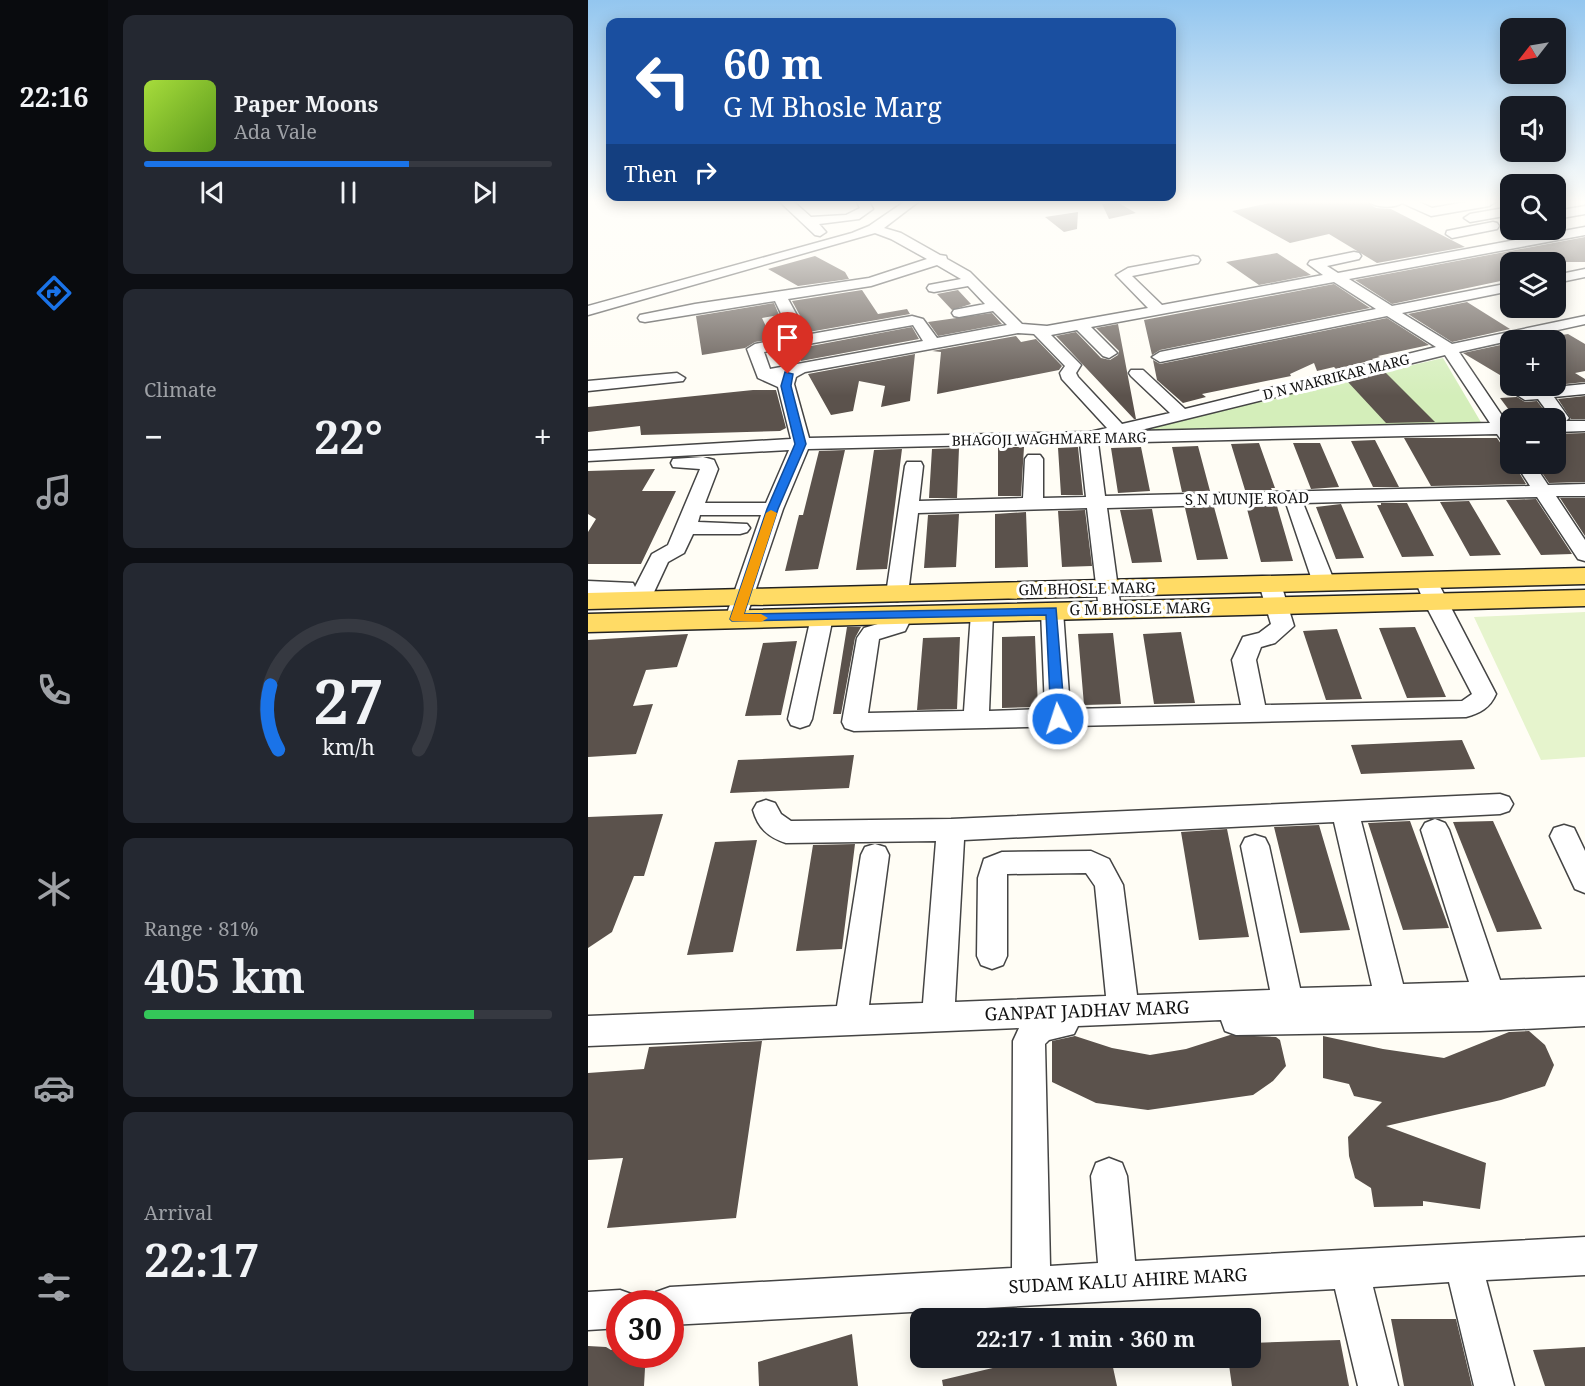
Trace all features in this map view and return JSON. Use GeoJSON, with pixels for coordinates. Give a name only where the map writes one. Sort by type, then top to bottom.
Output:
{"type":"FeatureCollection","features":[{"type":"Feature","properties":{"kind":"main road"},"geometry":{"type":"LineString","coordinates":[[1273,595],[1324,583],[1430,591],[1585,576]]}},
{"type":"Feature","properties":{"kind":"main road","name":"G M BHOSLE MARG"},"geometry":{"type":"LineString","coordinates":[[588,623],[740,608],[822,617],[899,604],[982,613],[1052,611],[1108,599],[1430,591],[1585,598]]}},
{"type":"Feature","properties":{"kind":"main road","name":"GM BHOSLE MARG"},"geometry":{"type":"LineString","coordinates":[[588,601],[633,594],[740,608],[1108,599]]}},
{"type":"Feature","properties":{"kind":"street"},"geometry":{"type":"LineString","coordinates":[[588,311],[748,267]]}},
{"type":"Feature","properties":{"kind":"street"},"geometry":{"type":"LineString","coordinates":[[645,318],[779,294],[871,282],[918,267]]}},
{"type":"Feature","properties":{"kind":"street"},"geometry":{"type":"LineString","coordinates":[[952,267],[971,280],[1018,328]]}},
{"type":"Feature","properties":{"kind":"street"},"geometry":{"type":"LineString","coordinates":[[1157,267],[1123,275],[1158,309]]}},
{"type":"Feature","properties":{"kind":"street"},"geometry":{"type":"LineString","coordinates":[[1319,267],[1449,349],[1500,422]]}},
{"type":"Feature","properties":{"kind":"street"},"geometry":{"type":"LineString","coordinates":[[764,375],[936,341],[1018,328],[1039,331],[1392,267]]}},
{"type":"Feature","properties":{"kind":"street"},"geometry":{"type":"LineString","coordinates":[[1566,277],[1585,273]]}},
{"type":"Feature","properties":{"kind":"street"},"geometry":{"type":"LineString","coordinates":[[934,288],[971,280]]}},
{"type":"Feature","properties":{"kind":"street"},"geometry":{"type":"LineString","coordinates":[[1160,357],[1500,289]]}},
{"type":"Feature","properties":{"kind":"street"},"geometry":{"type":"LineString","coordinates":[[779,294],[798,332]]}},
{"type":"Feature","properties":{"kind":"street"},"geometry":{"type":"LineString","coordinates":[[959,313],[996,306]]}},
{"type":"Feature","properties":{"kind":"street"},"geometry":{"type":"LineString","coordinates":[[684,311],[684,328]]}},
{"type":"Feature","properties":{"kind":"street"},"geometry":{"type":"LineString","coordinates":[[786,386],[764,375],[754,351],[760,347],[912,320],[918,322],[936,341]]}},
{"type":"Feature","properties":{"kind":"street","name":"D N WAKRIKAR MARG"},"geometry":{"type":"LineString","coordinates":[[1088,438],[1449,349],[1585,320]]}},
{"type":"Feature","properties":{"kind":"street"},"geometry":{"type":"LineString","coordinates":[[928,321],[936,341]]}},
{"type":"Feature","properties":{"kind":"street"},"geometry":{"type":"LineString","coordinates":[[1079,324],[1109,353]]}},
{"type":"Feature","properties":{"kind":"street"},"geometry":{"type":"LineString","coordinates":[[1039,331],[1073,365],[1068,373],[1070,379],[1118,430]]}},
{"type":"Feature","properties":{"kind":"street"},"geometry":{"type":"LineString","coordinates":[[740,608],[773,509],[801,444],[786,386],[788,374],[799,369]]}},
{"type":"Feature","properties":{"kind":"street"},"geometry":{"type":"LineString","coordinates":[[1137,373],[1182,415]]}},
{"type":"Feature","properties":{"kind":"street"},"geometry":{"type":"LineString","coordinates":[[588,386],[677,378]]}},
{"type":"Feature","properties":{"kind":"street"},"geometry":{"type":"LineString","coordinates":[[1546,408],[1534,394],[1585,389]]}},
{"type":"Feature","properties":{"kind":"street"},"geometry":{"type":"LineString","coordinates":[[1566,424],[1585,426]]}},
{"type":"Feature","properties":{"kind":"street","name":"BHAGOJI WAGHMARE MARG"},"geometry":{"type":"LineString","coordinates":[[588,456],[658,458],[801,444],[1500,433]]}},
{"type":"Feature","properties":{"kind":"street"},"geometry":{"type":"LineString","coordinates":[[1088,438],[1108,599]]}},
{"type":"Feature","properties":{"kind":"street"},"geometry":{"type":"LineString","coordinates":[[588,464],[658,458],[703,462],[709,466],[677,549],[659,558],[633,594],[588,588]]}},
{"type":"Feature","properties":{"kind":"street"},"geometry":{"type":"LineString","coordinates":[[1033,504],[1034,459]]}},
{"type":"Feature","properties":{"kind":"street"},"geometry":{"type":"LineString","coordinates":[[914,466],[897,626],[872,633],[868,638],[853,721],[976,721],[1466,709],[1481,701],[1484,694],[1430,591]]}},
{"type":"Feature","properties":{"kind":"street"},"geometry":{"type":"LineString","coordinates":[[588,470],[662,468],[686,469],[695,474],[689,495],[662,556]]}},
{"type":"Feature","properties":{"kind":"street"},"geometry":{"type":"LineString","coordinates":[[1532,474],[1585,555]]}},
{"type":"Feature","properties":{"kind":"street","name":"S N MUNJE ROAD"},"geometry":{"type":"LineString","coordinates":[[909,507],[1585,490]]}},
{"type":"Feature","properties":{"kind":"street"},"geometry":{"type":"LineString","coordinates":[[1295,505],[1324,583]]}},
{"type":"Feature","properties":{"kind":"street"},"geometry":{"type":"LineString","coordinates":[[694,509],[773,509]]}},
{"type":"Feature","properties":{"kind":"street"},"geometry":{"type":"LineString","coordinates":[[686,528],[740,528]]}},
{"type":"Feature","properties":{"kind":"street"},"geometry":{"type":"LineString","coordinates":[[1255,715],[1244,660],[1251,642],[1267,638],[1283,626],[1273,595]]}},
{"type":"Feature","properties":{"kind":"street"},"geometry":{"type":"LineString","coordinates":[[1052,611],[1058,719]]}},
{"type":"Feature","properties":{"kind":"street"},"geometry":{"type":"LineString","coordinates":[[976,721],[982,613]]}},
{"type":"Feature","properties":{"kind":"street"},"geometry":{"type":"LineString","coordinates":[[800,719],[822,617]]}},
{"type":"Feature","properties":{"kind":"street"},"geometry":{"type":"LineString","coordinates":[[766,810],[769,820],[786,832],[951,830],[1500,804]]}},
{"type":"Feature","properties":{"kind":"street"},"geometry":{"type":"LineString","coordinates":[[1345,812],[1391,999]]}},
{"type":"Feature","properties":{"kind":"street"},"geometry":{"type":"LineString","coordinates":[[938,1017],[951,830]]}},
{"type":"Feature","properties":{"kind":"street"},"geometry":{"type":"LineString","coordinates":[[1435,830],[1489,994]]}},
{"type":"Feature","properties":{"kind":"street"},"geometry":{"type":"LineString","coordinates":[[1564,836],[1585,881]]}},
{"type":"Feature","properties":{"kind":"street"},"geometry":{"type":"LineString","coordinates":[[1255,846],[1288,1003]]}},
{"type":"Feature","properties":{"kind":"street"},"geometry":{"type":"LineString","coordinates":[[851,1021],[875,855]]}},
{"type":"Feature","properties":{"kind":"street"},"geometry":{"type":"LineString","coordinates":[[992,956],[994,867],[1002,864],[1091,862],[1099,867],[1108,885],[1123,1010]]}},
{"type":"Feature","properties":{"kind":"street","name":"GANPAT JADHAV MARG"},"geometry":{"type":"LineString","coordinates":[[588,1031],[1585,991]]}},
{"type":"Feature","properties":{"kind":"street"},"geometry":{"type":"LineString","coordinates":[[1031,1287],[1029,1041],[1035,1029],[1044,1025],[1469,1017],[1585,1012]]}},
{"type":"Feature","properties":{"kind":"street"},"geometry":{"type":"LineString","coordinates":[[1109,1176],[1118,1282]]}},
{"type":"Feature","properties":{"kind":"street","name":"SUDAM KALU AHIRE MARG"},"geometry":{"type":"LineString","coordinates":[[684,1305],[1585,1256]]}},
{"type":"Feature","properties":{"kind":"street"},"geometry":{"type":"LineString","coordinates":[[1463,1263],[1494,1386]]}},
{"type":"Feature","properties":{"kind":"street"},"geometry":{"type":"LineString","coordinates":[[1349,1269],[1378,1386]]}},
{"type":"Feature","properties":{"kind":"street"},"geometry":{"type":"LineString","coordinates":[[588,1311],[606,1310]]}},
{"type":"Feature","properties":{"kind":"green space"},"geometry":{"type":"Polygon","coordinates":[[[1443,358],[1482,424],[1143,432],[1139,429],[1443,358]]]}},
{"type":"Feature","properties":{"kind":"green space"},"geometry":{"type":"Polygon","coordinates":[[[1585,612],[1585,757],[1541,760],[1474,617],[1585,612]]]}},
{"type":"Feature","properties":{"kind":"building"},"geometry":{"type":"Polygon","coordinates":[[[776,267],[835,267],[845,272],[849,279],[798,286],[768,269],[776,267]]]}},
{"type":"Feature","properties":{"kind":"building"},"geometry":{"type":"Polygon","coordinates":[[[1233,267],[1298,267],[1311,275],[1259,285],[1233,267]]]}},
{"type":"Feature","properties":{"kind":"building"},"geometry":{"type":"Polygon","coordinates":[[[1426,267],[1500,267],[1500,281],[1392,304],[1355,280],[1426,267]]]}},
{"type":"Feature","properties":{"kind":"building"},"geometry":{"type":"Polygon","coordinates":[[[1334,284],[1370,308],[1160,350],[1152,355],[1144,320],[1334,284]]]}},
{"type":"Feature","properties":{"kind":"building"},"geometry":{"type":"Polygon","coordinates":[[[862,290],[878,314],[907,309],[910,314],[809,332],[792,301],[862,290]]]}},
{"type":"Feature","properties":{"kind":"building"},"geometry":{"type":"Polygon","coordinates":[[[958,290],[971,304],[952,310],[937,294],[958,290]]]}},
{"type":"Feature","properties":{"kind":"building"},"geometry":{"type":"Polygon","coordinates":[[[1467,302],[1510,329],[1452,342],[1408,314],[1467,302]]]}},
{"type":"Feature","properties":{"kind":"building"},"geometry":{"type":"Polygon","coordinates":[[[774,303],[779,315],[762,318],[772,339],[755,342],[745,348],[702,355],[696,316],[774,303]]]}},
{"type":"Feature","properties":{"kind":"building"},"geometry":{"type":"Polygon","coordinates":[[[992,313],[1002,324],[938,336],[928,322],[992,313]]]}},
{"type":"Feature","properties":{"kind":"building"},"geometry":{"type":"Polygon","coordinates":[[[1387,318],[1429,345],[1378,356],[1380,357],[1373,360],[1336,369],[1334,367],[1317,371],[1314,363],[1290,374],[1291,376],[1202,394],[1206,397],[1183,403],[1157,380],[1153,360],[1160,364],[1387,318]]]}},
{"type":"Feature","properties":{"kind":"building"},"geometry":{"type":"Polygon","coordinates":[[[1118,324],[1136,419],[1056,336],[1076,332],[1101,358],[1110,360],[1118,355],[1119,351],[1096,328],[1118,324]]]}},
{"type":"Feature","properties":{"kind":"building"},"geometry":{"type":"Polygon","coordinates":[[[912,327],[919,339],[801,361],[795,349],[912,327]]]}},
{"type":"Feature","properties":{"kind":"building"},"geometry":{"type":"Polygon","coordinates":[[[1566,334],[1585,344],[1585,371],[1575,373],[1585,379],[1585,382],[1566,384],[1566,334]]]}},
{"type":"Feature","properties":{"kind":"building"},"geometry":{"type":"Polygon","coordinates":[[[1016,336],[1021,342],[1036,339],[1062,366],[1059,370],[937,394],[941,352],[932,351],[1016,336]]]}},
{"type":"Feature","properties":{"kind":"building"},"geometry":{"type":"Polygon","coordinates":[[[1500,345],[1500,375],[1463,353],[1500,345]]]}},
{"type":"Feature","properties":{"kind":"building"},"geometry":{"type":"Polygon","coordinates":[[[915,354],[910,401],[881,407],[885,386],[859,381],[853,411],[831,415],[808,374],[915,354]]]}},
{"type":"Feature","properties":{"kind":"building"},"geometry":{"type":"Polygon","coordinates":[[[1385,372],[1435,422],[1386,423],[1347,381],[1385,372]]]}},
{"type":"Feature","properties":{"kind":"building"},"geometry":{"type":"Polygon","coordinates":[[[753,390],[776,390],[786,428],[780,431],[641,435],[640,426],[588,432],[588,407],[753,390]]]}},
{"type":"Feature","properties":{"kind":"building"},"geometry":{"type":"Polygon","coordinates":[[[1585,396],[1585,419],[1571,419],[1566,408],[1558,399],[1585,396]]]}},
{"type":"Feature","properties":{"kind":"building"},"geometry":{"type":"Polygon","coordinates":[[[1517,397],[1525,402],[1537,401],[1542,408],[1508,408],[1500,398],[1517,397]]]}},
{"type":"Feature","properties":{"kind":"building"},"geometry":{"type":"Polygon","coordinates":[[[1585,433],[1585,482],[1549,483],[1543,474],[1566,474],[1566,434],[1585,433]]]}},
{"type":"Feature","properties":{"kind":"building"},"geometry":{"type":"Polygon","coordinates":[[[1404,438],[1497,438],[1500,442],[1500,474],[1520,474],[1526,484],[1431,486],[1404,438]]]}},
{"type":"Feature","properties":{"kind":"building"},"geometry":{"type":"Polygon","coordinates":[[[1375,440],[1399,487],[1373,487],[1351,441],[1375,440]]]}},
{"type":"Feature","properties":{"kind":"building"},"geometry":{"type":"Polygon","coordinates":[[[1259,443],[1275,488],[1245,490],[1231,444],[1259,443]]]}},
{"type":"Feature","properties":{"kind":"building"},"geometry":{"type":"Polygon","coordinates":[[[1293,443],[1320,443],[1339,487],[1311,489],[1293,443]]]}},
{"type":"Feature","properties":{"kind":"building"},"geometry":{"type":"Polygon","coordinates":[[[1198,446],[1210,491],[1182,492],[1172,447],[1198,446]]]}},
{"type":"Feature","properties":{"kind":"building"},"geometry":{"type":"Polygon","coordinates":[[[998,447],[1024,447],[1021,496],[998,496],[998,447]]]}},
{"type":"Feature","properties":{"kind":"building"},"geometry":{"type":"Polygon","coordinates":[[[1078,447],[1083,495],[1061,495],[1058,448],[1078,447]]]}},
{"type":"Feature","properties":{"kind":"building"},"geometry":{"type":"Polygon","coordinates":[[[1141,447],[1150,491],[1118,493],[1111,448],[1141,447]]]}},
{"type":"Feature","properties":{"kind":"building"},"geometry":{"type":"Polygon","coordinates":[[[959,448],[957,498],[929,498],[932,449],[959,448]]]}},
{"type":"Feature","properties":{"kind":"building"},"geometry":{"type":"Polygon","coordinates":[[[902,449],[887,569],[856,570],[874,450],[902,449]]]}},
{"type":"Feature","properties":{"kind":"building"},"geometry":{"type":"Polygon","coordinates":[[[845,450],[818,569],[785,571],[799,515],[803,515],[819,451],[845,450]]]}},
{"type":"Feature","properties":{"kind":"building"},"geometry":{"type":"Polygon","coordinates":[[[655,469],[642,491],[676,491],[641,564],[588,564],[588,532],[596,519],[588,514],[588,471],[655,469]]]}},
{"type":"Feature","properties":{"kind":"building"},"geometry":{"type":"Polygon","coordinates":[[[1560,498],[1585,498],[1585,536],[1560,498]]]}},
{"type":"Feature","properties":{"kind":"building"},"geometry":{"type":"Polygon","coordinates":[[[1536,499],[1572,554],[1541,555],[1506,500],[1536,499]]]}},
{"type":"Feature","properties":{"kind":"building"},"geometry":{"type":"Polygon","coordinates":[[[1469,501],[1501,555],[1470,556],[1440,502],[1469,501]]]}},
{"type":"Feature","properties":{"kind":"building"},"geometry":{"type":"Polygon","coordinates":[[[1407,503],[1434,556],[1402,557],[1377,505],[1407,503]]]}},
{"type":"Feature","properties":{"kind":"building"},"geometry":{"type":"Polygon","coordinates":[[[1341,504],[1364,558],[1336,559],[1316,507],[1341,504]]]}},
{"type":"Feature","properties":{"kind":"building"},"geometry":{"type":"Polygon","coordinates":[[[1250,506],[1277,506],[1293,561],[1261,562],[1247,509],[1251,509],[1250,506]]]}},
{"type":"Feature","properties":{"kind":"building"},"geometry":{"type":"Polygon","coordinates":[[[1214,507],[1228,559],[1197,560],[1185,508],[1214,507]]]}},
{"type":"Feature","properties":{"kind":"building"},"geometry":{"type":"Polygon","coordinates":[[[1152,509],[1162,562],[1132,563],[1120,510],[1152,509]]]}},
{"type":"Feature","properties":{"kind":"building"},"geometry":{"type":"Polygon","coordinates":[[[1085,510],[1092,566],[1062,567],[1058,511],[1085,510]]]}},
{"type":"Feature","properties":{"kind":"building"},"geometry":{"type":"Polygon","coordinates":[[[1026,512],[1028,567],[995,568],[995,514],[1026,512]]]}},
{"type":"Feature","properties":{"kind":"building"},"geometry":{"type":"Polygon","coordinates":[[[959,514],[956,567],[924,568],[928,515],[959,514]]]}},
{"type":"Feature","properties":{"kind":"building"},"geometry":{"type":"Polygon","coordinates":[[[847,627],[861,627],[855,638],[841,714],[833,714],[847,627]]]}},
{"type":"Feature","properties":{"kind":"building"},"geometry":{"type":"Polygon","coordinates":[[[1415,627],[1446,697],[1407,698],[1379,628],[1415,627]]]}},
{"type":"Feature","properties":{"kind":"building"},"geometry":{"type":"Polygon","coordinates":[[[1337,629],[1362,699],[1326,700],[1303,631],[1337,629]]]}},
{"type":"Feature","properties":{"kind":"building"},"geometry":{"type":"Polygon","coordinates":[[[1181,632],[1195,703],[1154,704],[1143,634],[1181,632]]]}},
{"type":"Feature","properties":{"kind":"building"},"geometry":{"type":"Polygon","coordinates":[[[1113,633],[1121,704],[1084,705],[1078,634],[1113,633]]]}},
{"type":"Feature","properties":{"kind":"building"},"geometry":{"type":"Polygon","coordinates":[[[688,634],[677,667],[646,670],[633,706],[653,704],[636,754],[588,757],[588,640],[688,634]]]}},
{"type":"Feature","properties":{"kind":"building"},"geometry":{"type":"Polygon","coordinates":[[[1035,636],[1038,707],[1002,708],[1002,637],[1035,636]]]}},
{"type":"Feature","properties":{"kind":"building"},"geometry":{"type":"Polygon","coordinates":[[[960,637],[957,709],[917,710],[923,638],[960,637]]]}},
{"type":"Feature","properties":{"kind":"building"},"geometry":{"type":"Polygon","coordinates":[[[797,641],[781,715],[745,716],[763,643],[797,641]]]}},
{"type":"Feature","properties":{"kind":"building"},"geometry":{"type":"Polygon","coordinates":[[[1462,740],[1475,769],[1361,774],[1351,745],[1462,740]]]}},
{"type":"Feature","properties":{"kind":"building"},"geometry":{"type":"Polygon","coordinates":[[[854,755],[849,788],[730,793],[738,760],[854,755]]]}},
{"type":"Feature","properties":{"kind":"building"},"geometry":{"type":"Polygon","coordinates":[[[663,814],[644,876],[634,876],[612,932],[588,948],[588,817],[663,814]]]}},
{"type":"Feature","properties":{"kind":"building"},"geometry":{"type":"Polygon","coordinates":[[[1410,821],[1449,928],[1403,930],[1368,823],[1410,821]]]}},
{"type":"Feature","properties":{"kind":"building"},"geometry":{"type":"Polygon","coordinates":[[[1493,821],[1542,929],[1497,932],[1453,822],[1493,821]]]}},
{"type":"Feature","properties":{"kind":"building"},"geometry":{"type":"Polygon","coordinates":[[[1319,825],[1350,930],[1300,933],[1274,827],[1319,825]]]}},
{"type":"Feature","properties":{"kind":"building"},"geometry":{"type":"Polygon","coordinates":[[[1227,829],[1249,937],[1199,940],[1181,832],[1227,829]]]}},
{"type":"Feature","properties":{"kind":"building"},"geometry":{"type":"Polygon","coordinates":[[[757,840],[733,952],[687,955],[715,842],[757,840]]]}},
{"type":"Feature","properties":{"kind":"building"},"geometry":{"type":"Polygon","coordinates":[[[855,844],[842,949],[796,951],[813,845],[855,844]]]}},
{"type":"Feature","properties":{"kind":"building"},"geometry":{"type":"Polygon","coordinates":[[[1529,1031],[1545,1045],[1554,1065],[1545,1086],[1501,1100],[1386,1126],[1486,1163],[1480,1209],[1423,1201],[1423,1206],[1374,1207],[1371,1188],[1355,1178],[1349,1156],[1348,1137],[1382,1102],[1354,1096],[1349,1084],[1323,1078],[1323,1036],[1383,1049],[1444,1058],[1509,1032],[1529,1031]]]}},
{"type":"Feature","properties":{"kind":"building"},"geometry":{"type":"Polygon","coordinates":[[[1230,1035],[1276,1037],[1280,1040],[1286,1066],[1273,1081],[1253,1095],[1148,1110],[1096,1103],[1052,1082],[1052,1041],[1075,1036],[1112,1048],[1150,1055],[1186,1049],[1230,1035]]]}},
{"type":"Feature","properties":{"kind":"building"},"geometry":{"type":"Polygon","coordinates":[[[762,1041],[736,1218],[607,1228],[623,1158],[588,1160],[588,1073],[644,1069],[649,1047],[762,1041]]]}},
{"type":"Feature","properties":{"kind":"building"},"geometry":{"type":"Polygon","coordinates":[[[1391,1319],[1456,1319],[1472,1386],[1404,1386],[1391,1319]]]}},
{"type":"Feature","properties":{"kind":"building"},"geometry":{"type":"Polygon","coordinates":[[[852,1334],[858,1386],[759,1386],[758,1362],[852,1334]]]}},
{"type":"Feature","properties":{"kind":"building"},"geometry":{"type":"Polygon","coordinates":[[[1340,1340],[1349,1386],[1232,1386],[1229,1368],[1261,1368],[1261,1343],[1340,1340]]]}},
{"type":"Feature","properties":{"kind":"building"},"geometry":{"type":"Polygon","coordinates":[[[588,1346],[606,1347],[606,1368],[645,1368],[644,1386],[588,1386],[588,1346]]]}},
{"type":"Feature","properties":{"kind":"building"},"geometry":{"type":"Polygon","coordinates":[[[1585,1347],[1585,1386],[1545,1386],[1533,1350],[1585,1347]]]}},
{"type":"Feature","properties":{"kind":"building"},"geometry":{"type":"Polygon","coordinates":[[[993,1368],[1113,1368],[1117,1386],[943,1386],[942,1380],[993,1368]]]}},
{"type":"Feature","properties":{"kind":"slow traffic"},"geometry":{"type":"LineString","coordinates":[[761,618],[736,619],[771,513]]}},
{"type":"Feature","properties":{"kind":"route"},"geometry":{"type":"LineString","coordinates":[[788,374],[786,386],[801,444],[773,509],[736,619],[1052,611],[1058,719]]}}]}
